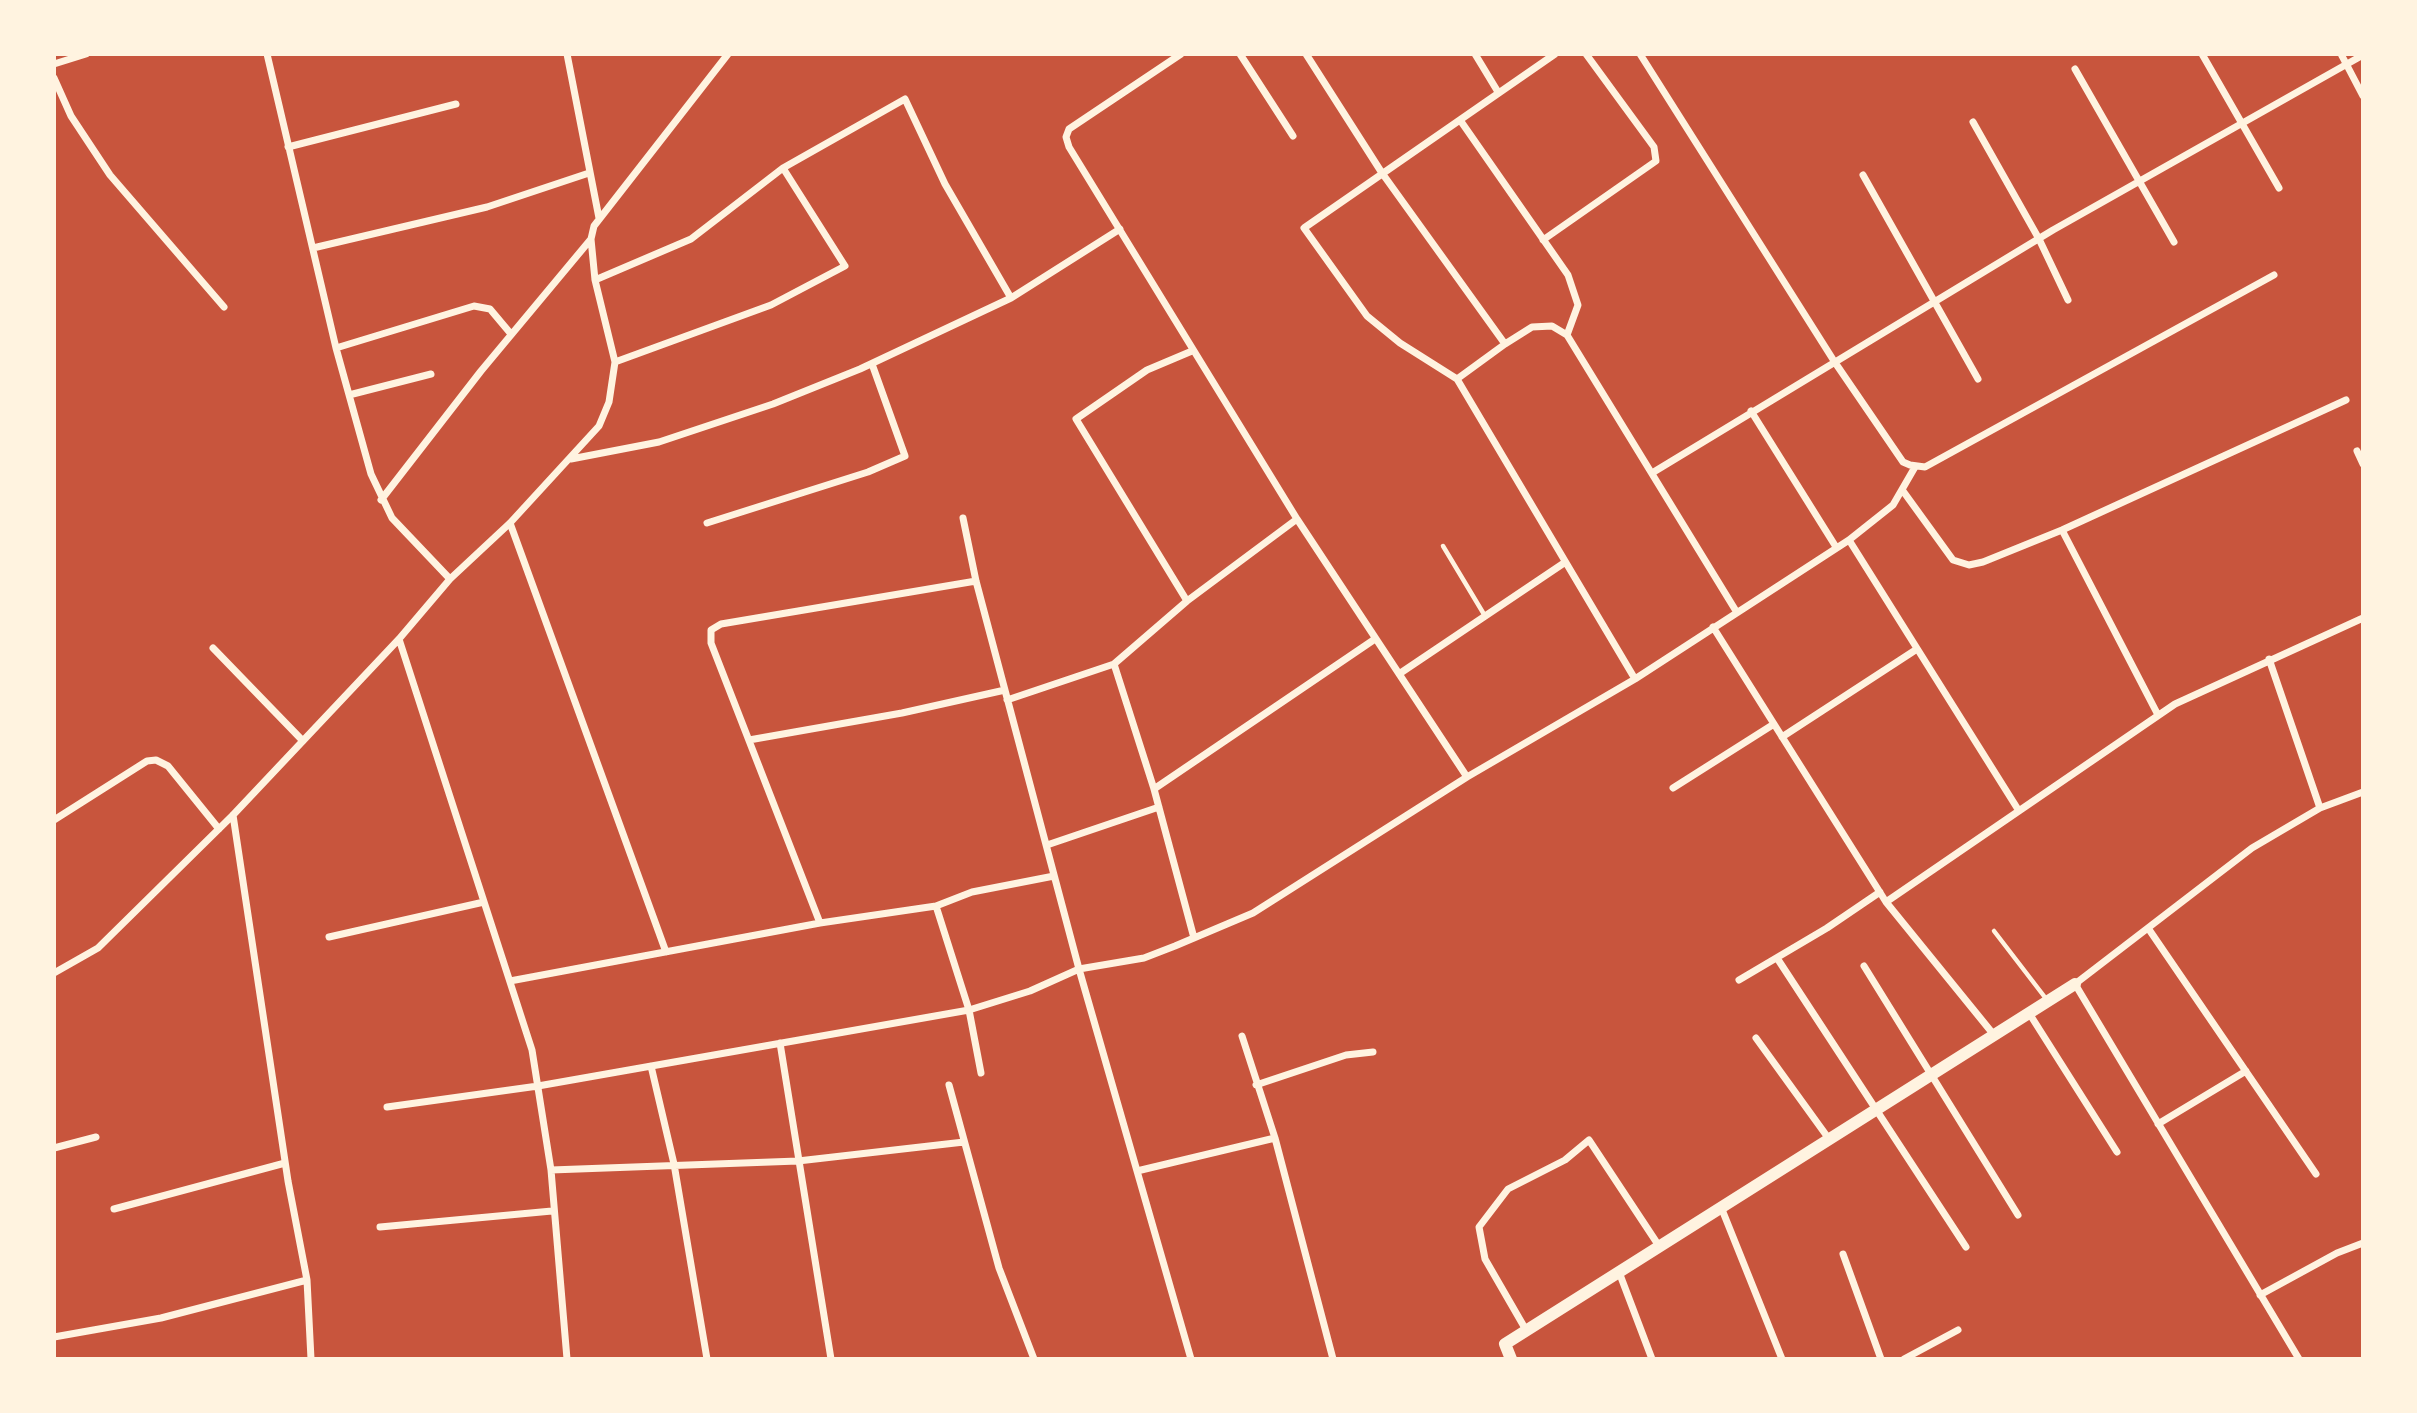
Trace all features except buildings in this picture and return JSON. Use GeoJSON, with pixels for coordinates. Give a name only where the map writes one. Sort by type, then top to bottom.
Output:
{"type":"FeatureCollection","features":[{"type":"Feature","properties":{"kind":"street"},"geometry":{"type":"LineString","coordinates":[[54,64],[86,54]]}},
{"type":"Feature","properties":{"kind":"street"},"geometry":{"type":"LineString","coordinates":[[267,54],[336,348],[381,500],[393,518],[450,579]]}},
{"type":"Feature","properties":{"kind":"street"},"geometry":{"type":"LineString","coordinates":[[567,54],[599,218]]}},
{"type":"Feature","properties":{"kind":"street"},"geometry":{"type":"LineString","coordinates":[[381,500],[511,334],[591,239],[599,218],[728,54]]}},
{"type":"Feature","properties":{"kind":"street"},"geometry":{"type":"LineString","coordinates":[[1181,54],[1069,130],[1069,147],[1297,519],[1467,777]]}},
{"type":"Feature","properties":{"kind":"street"},"geometry":{"type":"LineString","coordinates":[[1240,54],[1293,136]]}},
{"type":"Feature","properties":{"kind":"street"},"geometry":{"type":"LineString","coordinates":[[1306,54],[1382,173],[1505,344]]}},
{"type":"Feature","properties":{"kind":"street"},"geometry":{"type":"LineString","coordinates":[[1475,54],[1498,92]]}},
{"type":"Feature","properties":{"kind":"street"},"geometry":{"type":"LineString","coordinates":[[1543,240],[1656,161],[1654,147],[1586,54]]}},
{"type":"Feature","properties":{"kind":"street"},"geometry":{"type":"LineString","coordinates":[[1640,54],[1834,361],[1903,462],[1915,467],[1925,467],[2274,275]]}},
{"type":"Feature","properties":{"kind":"street"},"geometry":{"type":"LineString","coordinates":[[2202,54],[2279,188]]}},
{"type":"Feature","properties":{"kind":"street"},"geometry":{"type":"LineString","coordinates":[[2341,54],[2363,96]]}},
{"type":"Feature","properties":{"kind":"street"},"geometry":{"type":"LineString","coordinates":[[1553,55],[1304,228],[1367,316],[1400,343],[1458,379],[1564,563],[1635,679]]}},
{"type":"Feature","properties":{"kind":"street"},"geometry":{"type":"LineString","coordinates":[[1652,473],[1935,300],[2363,55]]}},
{"type":"Feature","properties":{"kind":"street"},"geometry":{"type":"LineString","coordinates":[[2075,69],[2174,242]]}},
{"type":"Feature","properties":{"kind":"street"},"geometry":{"type":"LineString","coordinates":[[54,78],[71,116],[110,175],[224,307]]}},
{"type":"Feature","properties":{"kind":"street"},"geometry":{"type":"LineString","coordinates":[[595,280],[691,239],[783,168],[905,99],[945,184],[1011,298]]}},
{"type":"Feature","properties":{"kind":"street"},"geometry":{"type":"LineString","coordinates":[[288,147],[456,104]]}},
{"type":"Feature","properties":{"kind":"street"},"geometry":{"type":"LineString","coordinates":[[1460,120],[1568,275],[1578,305],[1567,335]]}},
{"type":"Feature","properties":{"kind":"street"},"geometry":{"type":"LineString","coordinates":[[1973,122],[2039,239],[2068,300]]}},
{"type":"Feature","properties":{"kind":"street"},"geometry":{"type":"LineString","coordinates":[[615,362],[771,305],[845,265],[783,168]]}},
{"type":"Feature","properties":{"kind":"street"},"geometry":{"type":"LineString","coordinates":[[313,248],[486,207],[589,173]]}},
{"type":"Feature","properties":{"kind":"street"},"geometry":{"type":"LineString","coordinates":[[1863,176],[1978,379]]}},
{"type":"Feature","properties":{"kind":"street"},"geometry":{"type":"LineString","coordinates":[[571,459],[659,442],[773,404],[872,364],[1011,298],[1120,229]]}},
{"type":"Feature","properties":{"kind":"street"},"geometry":{"type":"LineString","coordinates":[[54,973],[98,948],[233,815],[399,639],[450,579],[510,523],[571,459],[598,426],[609,402],[615,362],[595,280],[591,239]]}},
{"type":"Feature","properties":{"kind":"street"},"geometry":{"type":"LineString","coordinates":[[336,348],[474,306],[490,309],[511,334]]}},
{"type":"Feature","properties":{"kind":"street"},"geometry":{"type":"LineString","coordinates":[[1458,379],[1532,327],[1552,326],[1567,335],[1736,611]]}},
{"type":"Feature","properties":{"kind":"street"},"geometry":{"type":"LineString","coordinates":[[1187,601],[1076,419],[1147,370],[1192,351]]}},
{"type":"Feature","properties":{"kind":"street"},"geometry":{"type":"LineString","coordinates":[[707,523],[868,472],[905,456],[872,364]]}},
{"type":"Feature","properties":{"kind":"street"},"geometry":{"type":"LineString","coordinates":[[349,395],[431,374]]}},
{"type":"Feature","properties":{"kind":"street"},"geometry":{"type":"LineString","coordinates":[[1903,491],[1946,554],[1969,565],[2062,530],[2346,400]]}},
{"type":"Feature","properties":{"kind":"street"},"geometry":{"type":"LineString","coordinates":[[1751,411],[1836,547]]}},
{"type":"Feature","properties":{"kind":"street"},"geometry":{"type":"LineString","coordinates":[[2357,451],[2363,464]]}},
{"type":"Feature","properties":{"kind":"street"},"geometry":{"type":"LineString","coordinates":[[387,1107],[538,1086],[969,1010],[1030,991],[1079,969],[1144,958],[1194,938],[1253,913],[1467,777],[1635,679],[1849,540],[1893,505],[1915,467]]}},
{"type":"Feature","properties":{"kind":"street"},"geometry":{"type":"LineString","coordinates":[[963,518],[976,580],[1079,969],[1191,1359]]}},
{"type":"Feature","properties":{"kind":"street"},"geometry":{"type":"LineString","coordinates":[[1007,700],[1114,664],[1187,601],[1297,519]]}},
{"type":"Feature","properties":{"kind":"street"},"geometry":{"type":"LineString","coordinates":[[510,523],[666,952]]}},
{"type":"Feature","properties":{"kind":"street"},"geometry":{"type":"LineString","coordinates":[[2062,530],[2158,715]]}},
{"type":"Feature","properties":{"kind":"street"},"geometry":{"type":"LineString","coordinates":[[1849,540],[2018,811]]}},
{"type":"Feature","properties":{"kind":"street"},"geometry":{"type":"LineString","coordinates":[[1399,674],[1564,563]]}},
{"type":"Feature","properties":{"kind":"street"},"geometry":{"type":"LineString","coordinates":[[820,923],[711,643],[711,630],[715,626],[976,580]]}},
{"type":"Feature","properties":{"kind":"street"},"geometry":{"type":"LineString","coordinates":[[1886,902],[2158,715],[2269,659],[2363,618]]}},
{"type":"Feature","properties":{"kind":"street"},"geometry":{"type":"LineString","coordinates":[[1713,627],[1886,902],[1994,1035]]}},
{"type":"Feature","properties":{"kind":"street"},"geometry":{"type":"LineString","coordinates":[[399,639],[532,1050],[551,1170],[552,1211],[567,1359]]}},
{"type":"Feature","properties":{"kind":"street"},"geometry":{"type":"LineString","coordinates":[[1154,789],[1375,639]]}},
{"type":"Feature","properties":{"kind":"street"},"geometry":{"type":"LineString","coordinates":[[213,648],[303,741]]}},
{"type":"Feature","properties":{"kind":"street"},"geometry":{"type":"LineString","coordinates":[[1782,737],[1917,649]]}},
{"type":"Feature","properties":{"kind":"street"},"geometry":{"type":"LineString","coordinates":[[2269,659],[2320,808]]}},
{"type":"Feature","properties":{"kind":"street"},"geometry":{"type":"LineString","coordinates":[[1114,664],[1154,789],[1194,938]]}},
{"type":"Feature","properties":{"kind":"street"},"geometry":{"type":"LineString","coordinates":[[749,740],[902,713],[1005,690]]}},
{"type":"Feature","properties":{"kind":"street"},"geometry":{"type":"LineString","coordinates":[[1673,788],[1774,724]]}},
{"type":"Feature","properties":{"kind":"street"},"geometry":{"type":"LineString","coordinates":[[54,820],[147,761],[156,760],[168,766],[219,829]]}},
{"type":"Feature","properties":{"kind":"street"},"geometry":{"type":"LineString","coordinates":[[1511,1359],[1504,1344],[2075,984],[2252,848],[2320,808],[2363,792]]}},
{"type":"Feature","properties":{"kind":"street"},"geometry":{"type":"LineString","coordinates":[[1046,845],[1159,807]]}},
{"type":"Feature","properties":{"kind":"street"},"geometry":{"type":"LineString","coordinates":[[233,815],[285,1163],[307,1280],[310,1359]]}},
{"type":"Feature","properties":{"kind":"street"},"geometry":{"type":"LineString","coordinates":[[510,981],[820,923],[936,906],[972,892],[1055,876]]}},
{"type":"Feature","properties":{"kind":"street"},"geometry":{"type":"LineString","coordinates":[[1739,980],[1880,892]]}},
{"type":"Feature","properties":{"kind":"street"},"geometry":{"type":"LineString","coordinates":[[329,937],[484,902]]}},
{"type":"Feature","properties":{"kind":"street"},"geometry":{"type":"LineString","coordinates":[[936,906],[969,1010],[981,1073]]}},
{"type":"Feature","properties":{"kind":"street"},"geometry":{"type":"LineString","coordinates":[[2148,928],[2316,1174]]}},
{"type":"Feature","properties":{"kind":"street"},"geometry":{"type":"LineString","coordinates":[[1777,958],[1878,1108],[1966,1247]]}},
{"type":"Feature","properties":{"kind":"street"},"geometry":{"type":"LineString","coordinates":[[1864,966],[1933,1073],[2018,1216]]}},
{"type":"Feature","properties":{"kind":"street"},"geometry":{"type":"LineString","coordinates":[[2075,984],[2299,1359]]}},
{"type":"Feature","properties":{"kind":"street"},"geometry":{"type":"LineString","coordinates":[[2029,1013],[2117,1152]]}},
{"type":"Feature","properties":{"kind":"street"},"geometry":{"type":"LineString","coordinates":[[1242,1036],[1275,1138],[1333,1359]]}},
{"type":"Feature","properties":{"kind":"street"},"geometry":{"type":"LineString","coordinates":[[1756,1038],[1829,1139]]}},
{"type":"Feature","properties":{"kind":"street"},"geometry":{"type":"LineString","coordinates":[[780,1043],[831,1359]]}},
{"type":"Feature","properties":{"kind":"street"},"geometry":{"type":"LineString","coordinates":[[1256,1085],[1346,1055],[1373,1052]]}},
{"type":"Feature","properties":{"kind":"street"},"geometry":{"type":"LineString","coordinates":[[651,1066],[674,1164],[706,1359]]}},
{"type":"Feature","properties":{"kind":"street"},"geometry":{"type":"LineString","coordinates":[[2158,1124],[2246,1071]]}},
{"type":"Feature","properties":{"kind":"street"},"geometry":{"type":"LineString","coordinates":[[948,1085],[999,1268],[1034,1359]]}},
{"type":"Feature","properties":{"kind":"street"},"geometry":{"type":"LineString","coordinates":[[54,1148],[96,1137]]}},
{"type":"Feature","properties":{"kind":"street"},"geometry":{"type":"LineString","coordinates":[[1136,1171],[1275,1138]]}},
{"type":"Feature","properties":{"kind":"street"},"geometry":{"type":"LineString","coordinates":[[1526,1330],[1485,1259],[1479,1227],[1508,1189],[1565,1160],[1589,1140],[1659,1246]]}},
{"type":"Feature","properties":{"kind":"street"},"geometry":{"type":"LineString","coordinates":[[551,1170],[798,1161],[964,1142]]}},
{"type":"Feature","properties":{"kind":"street"},"geometry":{"type":"LineString","coordinates":[[114,1209],[285,1163]]}},
{"type":"Feature","properties":{"kind":"street"},"geometry":{"type":"LineString","coordinates":[[1721,1207],[1782,1359]]}},
{"type":"Feature","properties":{"kind":"street"},"geometry":{"type":"LineString","coordinates":[[380,1227],[552,1211]]}},
{"type":"Feature","properties":{"kind":"street"},"geometry":{"type":"LineString","coordinates":[[2260,1295],[2337,1253],[2363,1244]]}},
{"type":"Feature","properties":{"kind":"street"},"geometry":{"type":"LineString","coordinates":[[1843,1254],[1881,1359]]}},
{"type":"Feature","properties":{"kind":"street"},"geometry":{"type":"LineString","coordinates":[[1619,1272],[1653,1359]]}},
{"type":"Feature","properties":{"kind":"street"},"geometry":{"type":"LineString","coordinates":[[54,1337],[161,1318],[307,1280]]}},
{"type":"Feature","properties":{"kind":"street"},"geometry":{"type":"LineString","coordinates":[[1904,1359],[1958,1330]]}},
{"type":"Feature","properties":{"kind":"lane"},"geometry":{"type":"LineString","coordinates":[[1443,546],[1485,616]]}},
{"type":"Feature","properties":{"kind":"lane"},"geometry":{"type":"LineString","coordinates":[[1994,931],[2048,1001]]}}]}
